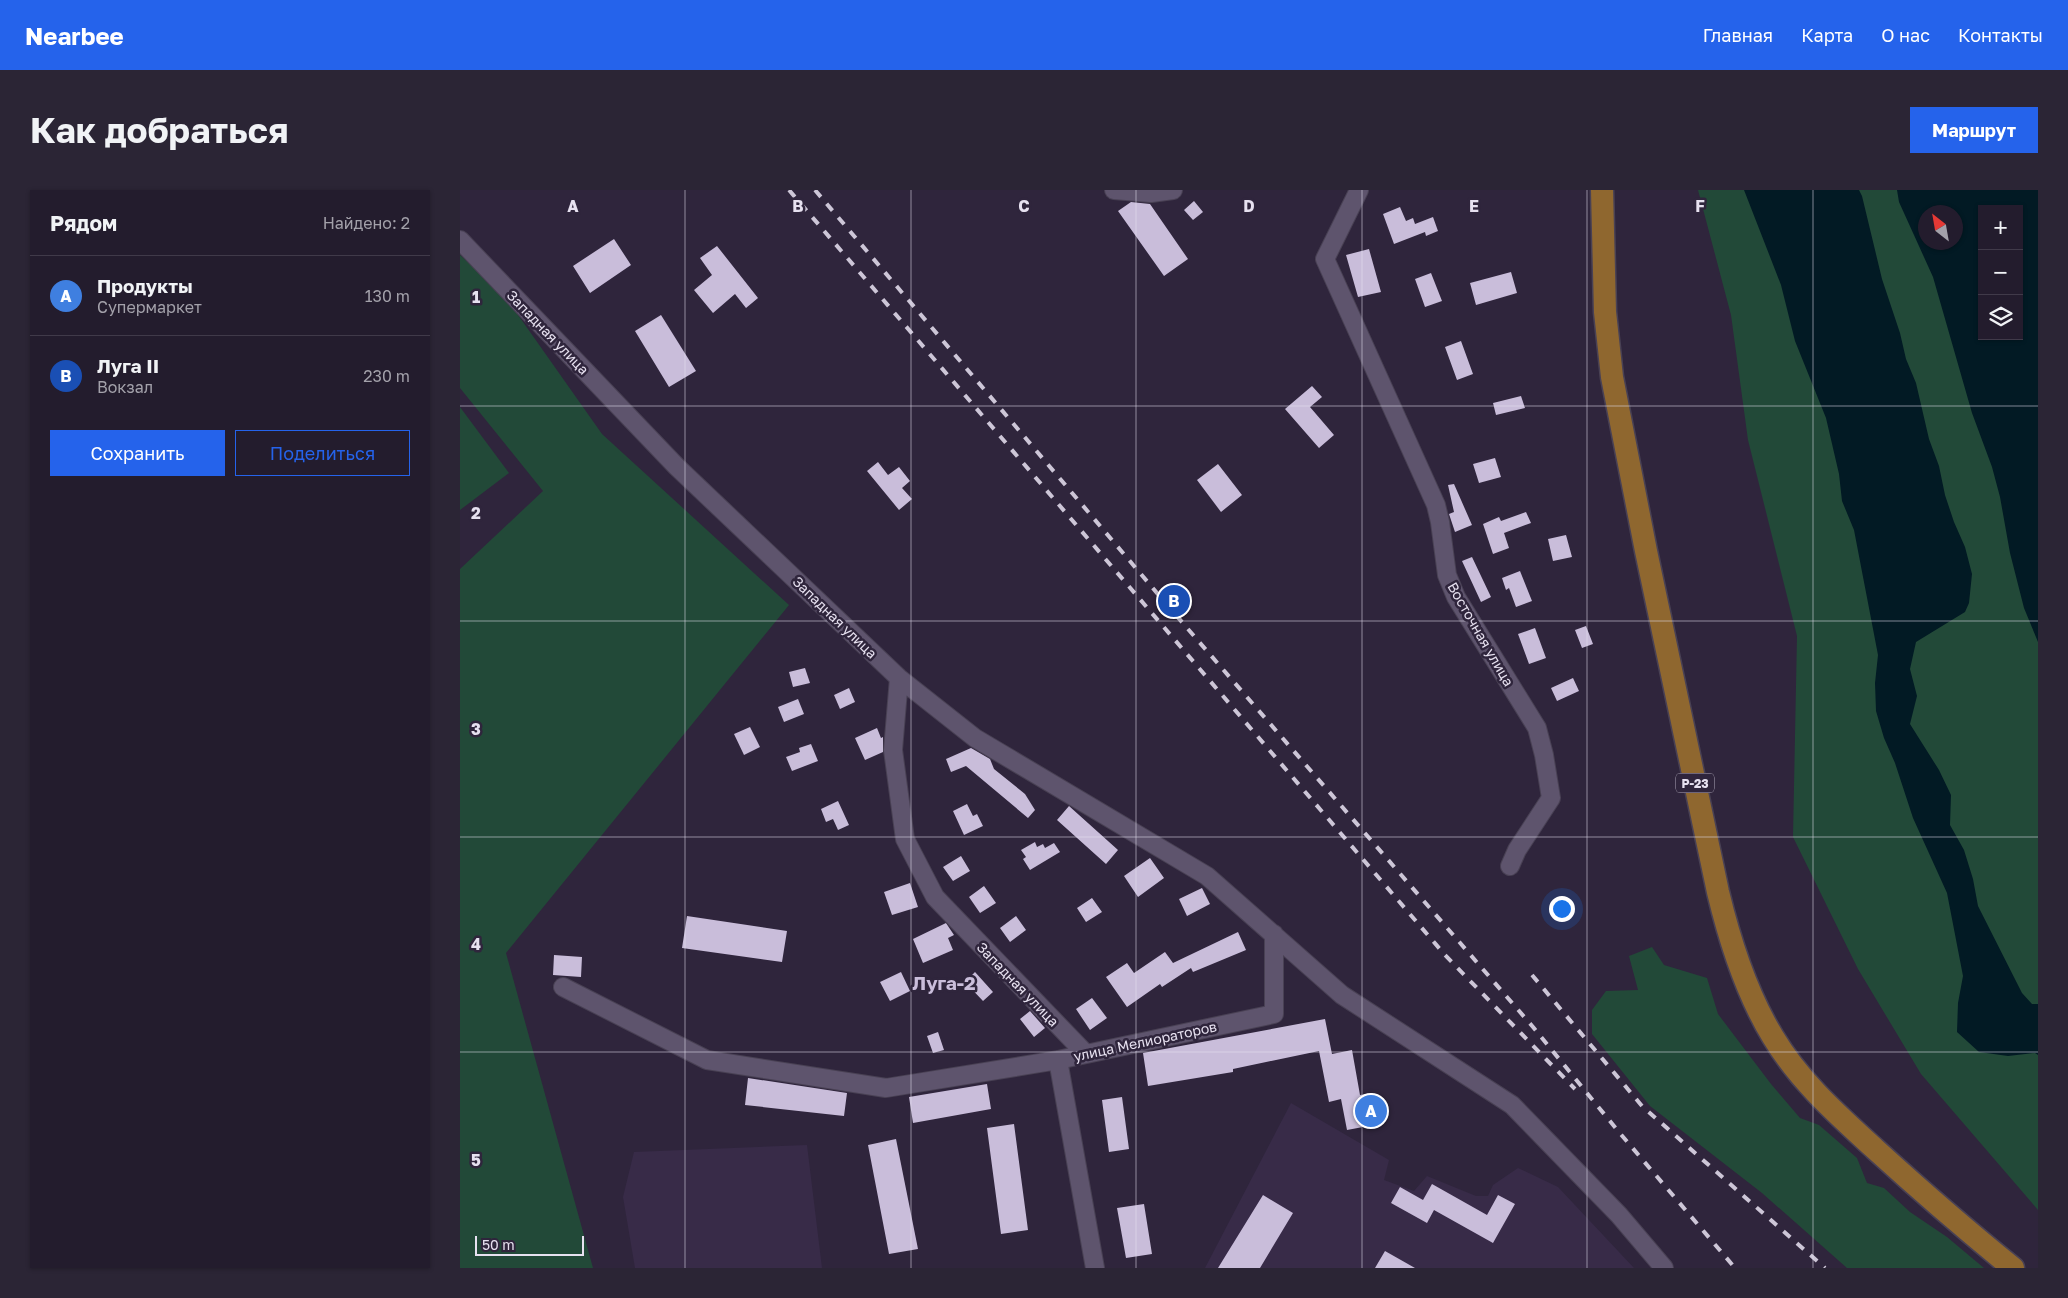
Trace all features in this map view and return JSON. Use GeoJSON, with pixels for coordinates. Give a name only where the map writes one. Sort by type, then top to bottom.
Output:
{"type":"FeatureCollection","features":[{"type":"Feature","properties":{"kind":"main road","name":"Р-23"},"geometry":{"type":"LineString","coordinates":[[1602,190],[1606,312],[1612,377],[1648,561],[1718,892],[1726,926],[1738,961],[1773,1038],[1796,1071],[1822,1101],[1912,1182],[2013,1268]]}},
{"type":"Feature","properties":{"kind":"street"},"geometry":{"type":"LineString","coordinates":[[1114,190],[1151,193],[1173,190]]}},
{"type":"Feature","properties":{"kind":"street","name":"Восточная улица"},"geometry":{"type":"LineString","coordinates":[[1359,190],[1325,259],[1436,504],[1445,567],[1456,597],[1537,728],[1544,755],[1551,798],[1517,850],[1510,866]]}},
{"type":"Feature","properties":{"kind":"street","name":"Западная улица"},"geometry":{"type":"LineString","coordinates":[[460,240],[677,467],[899,678],[894,750],[905,838],[935,897],[1085,1053]]}},
{"type":"Feature","properties":{"kind":"street"},"geometry":{"type":"LineString","coordinates":[[899,678],[975,738],[1208,876],[1342,994],[1512,1105],[1619,1215],[1664,1268]]}},
{"type":"Feature","properties":{"kind":"street","name":"улица Мелиораторов"},"geometry":{"type":"LineString","coordinates":[[1095,1268],[1058,1060],[1274,1014],[1274,934]]}},
{"type":"Feature","properties":{"kind":"street"},"geometry":{"type":"LineString","coordinates":[[563,987],[707,1060],[886,1088],[1058,1060]]}},
{"type":"Feature","properties":{"kind":"shaded area"},"geometry":{"type":"Polygon","coordinates":[[[1291,1103],[1389,1160],[1384,1180],[1414,1191],[1427,1176],[1476,1196],[1488,1196],[1493,1185],[1518,1168],[1558,1187],[1634,1268],[1205,1268],[1291,1103]]]}},
{"type":"Feature","properties":{"kind":"shaded area"},"geometry":{"type":"Polygon","coordinates":[[[807,1145],[822,1268],[635,1268],[623,1197],[634,1152],[807,1145]]]}},
{"type":"Feature","properties":{"kind":"green space"},"geometry":{"type":"Polygon","coordinates":[[[1698,190],[2038,190],[2038,1210],[1921,1074],[1858,969],[1793,837],[1797,636],[1748,440],[1731,315],[1698,190]]]}},
{"type":"Feature","properties":{"kind":"green space"},"geometry":{"type":"Polygon","coordinates":[[[460,255],[504,295],[602,434],[789,605],[506,953],[593,1268],[460,1268],[460,569],[543,491],[460,388],[460,255]]]}},
{"type":"Feature","properties":{"kind":"green space"},"geometry":{"type":"Polygon","coordinates":[[[460,407],[509,473],[460,510],[460,407]]]}},
{"type":"Feature","properties":{"kind":"green space"},"geometry":{"type":"Polygon","coordinates":[[[1652,947],[1664,965],[1707,978],[1718,1014],[1771,1084],[1800,1118],[1819,1125],[1857,1158],[1867,1183],[1884,1188],[1910,1212],[1947,1237],[1984,1268],[1847,1268],[1762,1193],[1650,1106],[1592,1034],[1592,1010],[1606,991],[1638,990],[1629,956],[1652,947]]]}},
{"type":"Feature","properties":{"kind":"water"},"geometry":{"type":"Polygon","coordinates":[[[1744,190],[1859,190],[1862,196],[1882,279],[1900,333],[1906,359],[1916,383],[1945,495],[1965,547],[1972,574],[1969,603],[1965,612],[1916,642],[1910,669],[1917,696],[1910,724],[1939,770],[1951,795],[1950,825],[1964,850],[1973,879],[1978,906],[2022,993],[2032,1004],[2038,1004],[2038,1055],[2035,1053],[2008,1056],[1979,1052],[1957,1032],[1958,1003],[1963,976],[1947,893],[1913,818],[1876,711],[1875,683],[1878,655],[1854,530],[1842,501],[1839,474],[1826,418],[1795,341],[1781,285],[1744,190]]]}},
{"type":"Feature","properties":{"kind":"water"},"geometry":{"type":"Polygon","coordinates":[[[1897,190],[2038,190],[2038,642],[2024,608],[1992,467],[1972,413],[1933,277],[1921,250],[1963,250],[1963,205],[1918,205],[1918,244],[1899,202],[1897,190]]]}},
{"type":"Feature","properties":{"kind":"building"},"geometry":{"type":"Polygon","coordinates":[[[1194,201],[1203,212],[1193,220],[1184,210],[1194,201]]]}},
{"type":"Feature","properties":{"kind":"building"},"geometry":{"type":"Polygon","coordinates":[[[1131,202],[1150,204],[1188,259],[1164,276],[1118,211],[1131,202]]]}},
{"type":"Feature","properties":{"kind":"building"},"geometry":{"type":"Polygon","coordinates":[[[1400,207],[1406,221],[1413,218],[1415,224],[1433,217],[1438,231],[1426,236],[1425,232],[1394,244],[1383,214],[1400,207]]]}},
{"type":"Feature","properties":{"kind":"building"},"geometry":{"type":"Polygon","coordinates":[[[614,239],[631,265],[590,293],[573,266],[614,239]]]}},
{"type":"Feature","properties":{"kind":"building"},"geometry":{"type":"Polygon","coordinates":[[[717,246],[758,298],[746,308],[735,294],[713,313],[694,290],[712,275],[700,258],[717,246]]]}},
{"type":"Feature","properties":{"kind":"building"},"geometry":{"type":"Polygon","coordinates":[[[1369,249],[1381,292],[1358,297],[1346,255],[1369,249]]]}},
{"type":"Feature","properties":{"kind":"building"},"geometry":{"type":"Polygon","coordinates":[[[1511,272],[1517,293],[1476,305],[1470,283],[1511,272]]]}},
{"type":"Feature","properties":{"kind":"building"},"geometry":{"type":"Polygon","coordinates":[[[1431,273],[1442,301],[1425,307],[1415,279],[1431,273]]]}},
{"type":"Feature","properties":{"kind":"building"},"geometry":{"type":"Polygon","coordinates":[[[661,315],[696,371],[669,387],[635,331],[661,315]]]}},
{"type":"Feature","properties":{"kind":"building"},"geometry":{"type":"Polygon","coordinates":[[[1461,341],[1473,374],[1457,380],[1445,347],[1461,341]]]}},
{"type":"Feature","properties":{"kind":"building"},"geometry":{"type":"Polygon","coordinates":[[[1312,386],[1322,397],[1310,407],[1334,435],[1319,448],[1285,409],[1312,386]]]}},
{"type":"Feature","properties":{"kind":"building"},"geometry":{"type":"Polygon","coordinates":[[[1521,396],[1525,408],[1496,415],[1493,403],[1521,396]]]}},
{"type":"Feature","properties":{"kind":"building"},"geometry":{"type":"Polygon","coordinates":[[[1495,458],[1501,477],[1479,483],[1473,464],[1495,458]]]}},
{"type":"Feature","properties":{"kind":"building"},"geometry":{"type":"Polygon","coordinates":[[[878,462],[888,475],[899,467],[910,481],[902,488],[912,499],[899,510],[867,471],[878,462]]]}},
{"type":"Feature","properties":{"kind":"building"},"geometry":{"type":"Polygon","coordinates":[[[1218,464],[1242,495],[1221,512],[1197,480],[1218,464]]]}},
{"type":"Feature","properties":{"kind":"building"},"geometry":{"type":"Polygon","coordinates":[[[1454,484],[1472,525],[1455,532],[1449,514],[1454,512],[1448,485],[1454,484]]]}},
{"type":"Feature","properties":{"kind":"building"},"geometry":{"type":"Polygon","coordinates":[[[1526,512],[1531,523],[1504,533],[1509,548],[1493,554],[1483,524],[1499,517],[1501,521],[1526,512]]]}},
{"type":"Feature","properties":{"kind":"building"},"geometry":{"type":"Polygon","coordinates":[[[1566,535],[1572,557],[1553,561],[1548,539],[1566,535]]]}},
{"type":"Feature","properties":{"kind":"building"},"geometry":{"type":"Polygon","coordinates":[[[1472,557],[1491,597],[1481,602],[1462,561],[1472,557]]]}},
{"type":"Feature","properties":{"kind":"building"},"geometry":{"type":"Polygon","coordinates":[[[1520,571],[1532,601],[1516,607],[1509,588],[1506,590],[1502,578],[1520,571]]]}},
{"type":"Feature","properties":{"kind":"building"},"geometry":{"type":"Polygon","coordinates":[[[1586,626],[1593,644],[1582,648],[1575,630],[1586,626]]]}},
{"type":"Feature","properties":{"kind":"building"},"geometry":{"type":"Polygon","coordinates":[[[1535,628],[1546,658],[1529,664],[1518,634],[1535,628]]]}},
{"type":"Feature","properties":{"kind":"building"},"geometry":{"type":"Polygon","coordinates":[[[805,668],[810,683],[793,687],[789,672],[805,668]]]}},
{"type":"Feature","properties":{"kind":"building"},"geometry":{"type":"Polygon","coordinates":[[[1573,678],[1579,691],[1557,701],[1551,688],[1573,678]]]}},
{"type":"Feature","properties":{"kind":"building"},"geometry":{"type":"Polygon","coordinates":[[[849,688],[855,702],[840,709],[834,695],[849,688]]]}},
{"type":"Feature","properties":{"kind":"building"},"geometry":{"type":"Polygon","coordinates":[[[798,699],[804,714],[784,722],[778,707],[798,699]]]}},
{"type":"Feature","properties":{"kind":"building"},"geometry":{"type":"Polygon","coordinates":[[[750,727],[760,747],[744,755],[734,734],[750,727]]]}},
{"type":"Feature","properties":{"kind":"building"},"geometry":{"type":"Polygon","coordinates":[[[877,728],[881,738],[883,737],[883,752],[865,760],[855,738],[877,728]]]}},
{"type":"Feature","properties":{"kind":"building"},"geometry":{"type":"Polygon","coordinates":[[[811,744],[818,761],[792,771],[786,757],[800,752],[799,748],[811,744]]]}},
{"type":"Feature","properties":{"kind":"building"},"geometry":{"type":"Polygon","coordinates":[[[971,748],[990,759],[994,769],[1025,794],[1035,810],[1028,818],[966,766],[951,772],[946,759],[971,748]]]}},
{"type":"Feature","properties":{"kind":"building"},"geometry":{"type":"Polygon","coordinates":[[[838,801],[849,825],[838,830],[833,819],[826,822],[821,809],[838,801]]]}},
{"type":"Feature","properties":{"kind":"building"},"geometry":{"type":"Polygon","coordinates":[[[967,804],[973,816],[977,814],[983,826],[964,835],[953,811],[967,804]]]}},
{"type":"Feature","properties":{"kind":"building"},"geometry":{"type":"Polygon","coordinates":[[[1069,806],[1118,850],[1106,864],[1057,820],[1069,806]]]}},
{"type":"Feature","properties":{"kind":"building"},"geometry":{"type":"Polygon","coordinates":[[[1035,842],[1037,847],[1043,844],[1045,848],[1054,843],[1060,852],[1030,870],[1023,859],[1026,857],[1021,850],[1035,842]]]}},
{"type":"Feature","properties":{"kind":"building"},"geometry":{"type":"Polygon","coordinates":[[[961,856],[970,871],[953,881],[943,867],[961,856]]]}},
{"type":"Feature","properties":{"kind":"building"},"geometry":{"type":"Polygon","coordinates":[[[1150,858],[1164,878],[1138,897],[1124,876],[1150,858]]]}},
{"type":"Feature","properties":{"kind":"building"},"geometry":{"type":"Polygon","coordinates":[[[910,883],[918,907],[892,915],[884,892],[910,883]]]}},
{"type":"Feature","properties":{"kind":"building"},"geometry":{"type":"Polygon","coordinates":[[[984,886],[996,903],[980,913],[969,897],[984,886]]]}},
{"type":"Feature","properties":{"kind":"building"},"geometry":{"type":"Polygon","coordinates":[[[1202,888],[1210,904],[1187,916],[1179,899],[1202,888]]]}},
{"type":"Feature","properties":{"kind":"building"},"geometry":{"type":"Polygon","coordinates":[[[1092,898],[1102,912],[1086,922],[1077,908],[1092,898]]]}},
{"type":"Feature","properties":{"kind":"building"},"geometry":{"type":"Polygon","coordinates":[[[687,916],[787,931],[782,962],[682,948],[687,916]]]}},
{"type":"Feature","properties":{"kind":"building"},"geometry":{"type":"Polygon","coordinates":[[[1016,916],[1026,930],[1010,942],[1000,928],[1016,916]]]}},
{"type":"Feature","properties":{"kind":"building"},"geometry":{"type":"Polygon","coordinates":[[[946,923],[954,935],[948,938],[953,950],[923,963],[913,939],[946,923]]]}},
{"type":"Feature","properties":{"kind":"building"},"geometry":{"type":"Polygon","coordinates":[[[1238,932],[1246,950],[1193,972],[1191,968],[1162,987],[1160,984],[1127,1007],[1106,977],[1127,963],[1134,973],[1165,952],[1173,963],[1238,932]]]}},
{"type":"Feature","properties":{"kind":"building"},"geometry":{"type":"Polygon","coordinates":[[[554,955],[582,957],[581,977],[553,975],[554,955]]]}},
{"type":"Feature","properties":{"kind":"building"},"geometry":{"type":"Polygon","coordinates":[[[901,972],[910,991],[890,1001],[880,982],[901,972]]]}},
{"type":"Feature","properties":{"kind":"building"},"geometry":{"type":"Polygon","coordinates":[[[975,972],[993,992],[983,1001],[965,982],[975,972]]]}},
{"type":"Feature","properties":{"kind":"building"},"geometry":{"type":"Polygon","coordinates":[[[1092,998],[1107,1018],[1090,1030],[1076,1009],[1092,998]]]}},
{"type":"Feature","properties":{"kind":"building"},"geometry":{"type":"Polygon","coordinates":[[[1030,1011],[1045,1028],[1034,1037],[1020,1019],[1030,1011]]]}},
{"type":"Feature","properties":{"kind":"building"},"geometry":{"type":"Polygon","coordinates":[[[1325,1019],[1332,1054],[1352,1050],[1360,1095],[1373,1093],[1379,1124],[1347,1130],[1341,1099],[1329,1102],[1319,1051],[1233,1069],[1233,1072],[1148,1086],[1143,1053],[1325,1019]]]}},
{"type":"Feature","properties":{"kind":"building"},"geometry":{"type":"Polygon","coordinates":[[[938,1032],[944,1050],[933,1053],[927,1036],[938,1032]]]}},
{"type":"Feature","properties":{"kind":"building"},"geometry":{"type":"Polygon","coordinates":[[[748,1078],[847,1093],[844,1116],[745,1105],[748,1078]]]}},
{"type":"Feature","properties":{"kind":"building"},"geometry":{"type":"Polygon","coordinates":[[[987,1084],[991,1109],[913,1123],[909,1097],[987,1084]]]}},
{"type":"Feature","properties":{"kind":"building"},"geometry":{"type":"Polygon","coordinates":[[[1122,1097],[1129,1149],[1109,1152],[1102,1100],[1122,1097]]]}},
{"type":"Feature","properties":{"kind":"building"},"geometry":{"type":"Polygon","coordinates":[[[1014,1124],[1028,1230],[1001,1234],[987,1128],[1014,1124]]]}},
{"type":"Feature","properties":{"kind":"building"},"geometry":{"type":"Polygon","coordinates":[[[896,1139],[918,1249],[889,1254],[868,1145],[896,1139]]]}},
{"type":"Feature","properties":{"kind":"building"},"geometry":{"type":"Polygon","coordinates":[[[1432,1184],[1487,1215],[1498,1195],[1515,1204],[1493,1243],[1434,1210],[1427,1223],[1391,1203],[1400,1187],[1423,1200],[1432,1184]]]}},
{"type":"Feature","properties":{"kind":"building"},"geometry":{"type":"Polygon","coordinates":[[[1263,1195],[1293,1213],[1260,1268],[1218,1268],[1263,1195]]]}},
{"type":"Feature","properties":{"kind":"building"},"geometry":{"type":"Polygon","coordinates":[[[1144,1204],[1152,1254],[1126,1258],[1117,1208],[1144,1204]]]}},
{"type":"Feature","properties":{"kind":"building"},"geometry":{"type":"Polygon","coordinates":[[[1385,1251],[1415,1268],[1375,1268],[1385,1251]]]}},
{"type":"Feature","properties":{"kind":"railway"},"geometry":{"type":"LineString","coordinates":[[789,190],[1445,955],[1575,1089]]}},
{"type":"Feature","properties":{"kind":"railway"},"geometry":{"type":"LineString","coordinates":[[815,190],[1168,606],[1533,1027],[1618,1131],[1735,1268]]}},
{"type":"Feature","properties":{"kind":"railway"},"geometry":{"type":"LineString","coordinates":[[1532,975],[1642,1106],[1825,1268]]}},
{"type":"Feature","properties":{"kind":"place","name":"Луга II"},"geometry":{"type":"Point","coordinates":[1174,601]}},
{"type":"Feature","properties":{"kind":"place","name":"Продукты"},"geometry":{"type":"Point","coordinates":[1371,1111]}},
{"type":"Feature","properties":{"kind":"district","name":"Луга-2"},"geometry":{"type":"Point","coordinates":[944,982]}}]}
